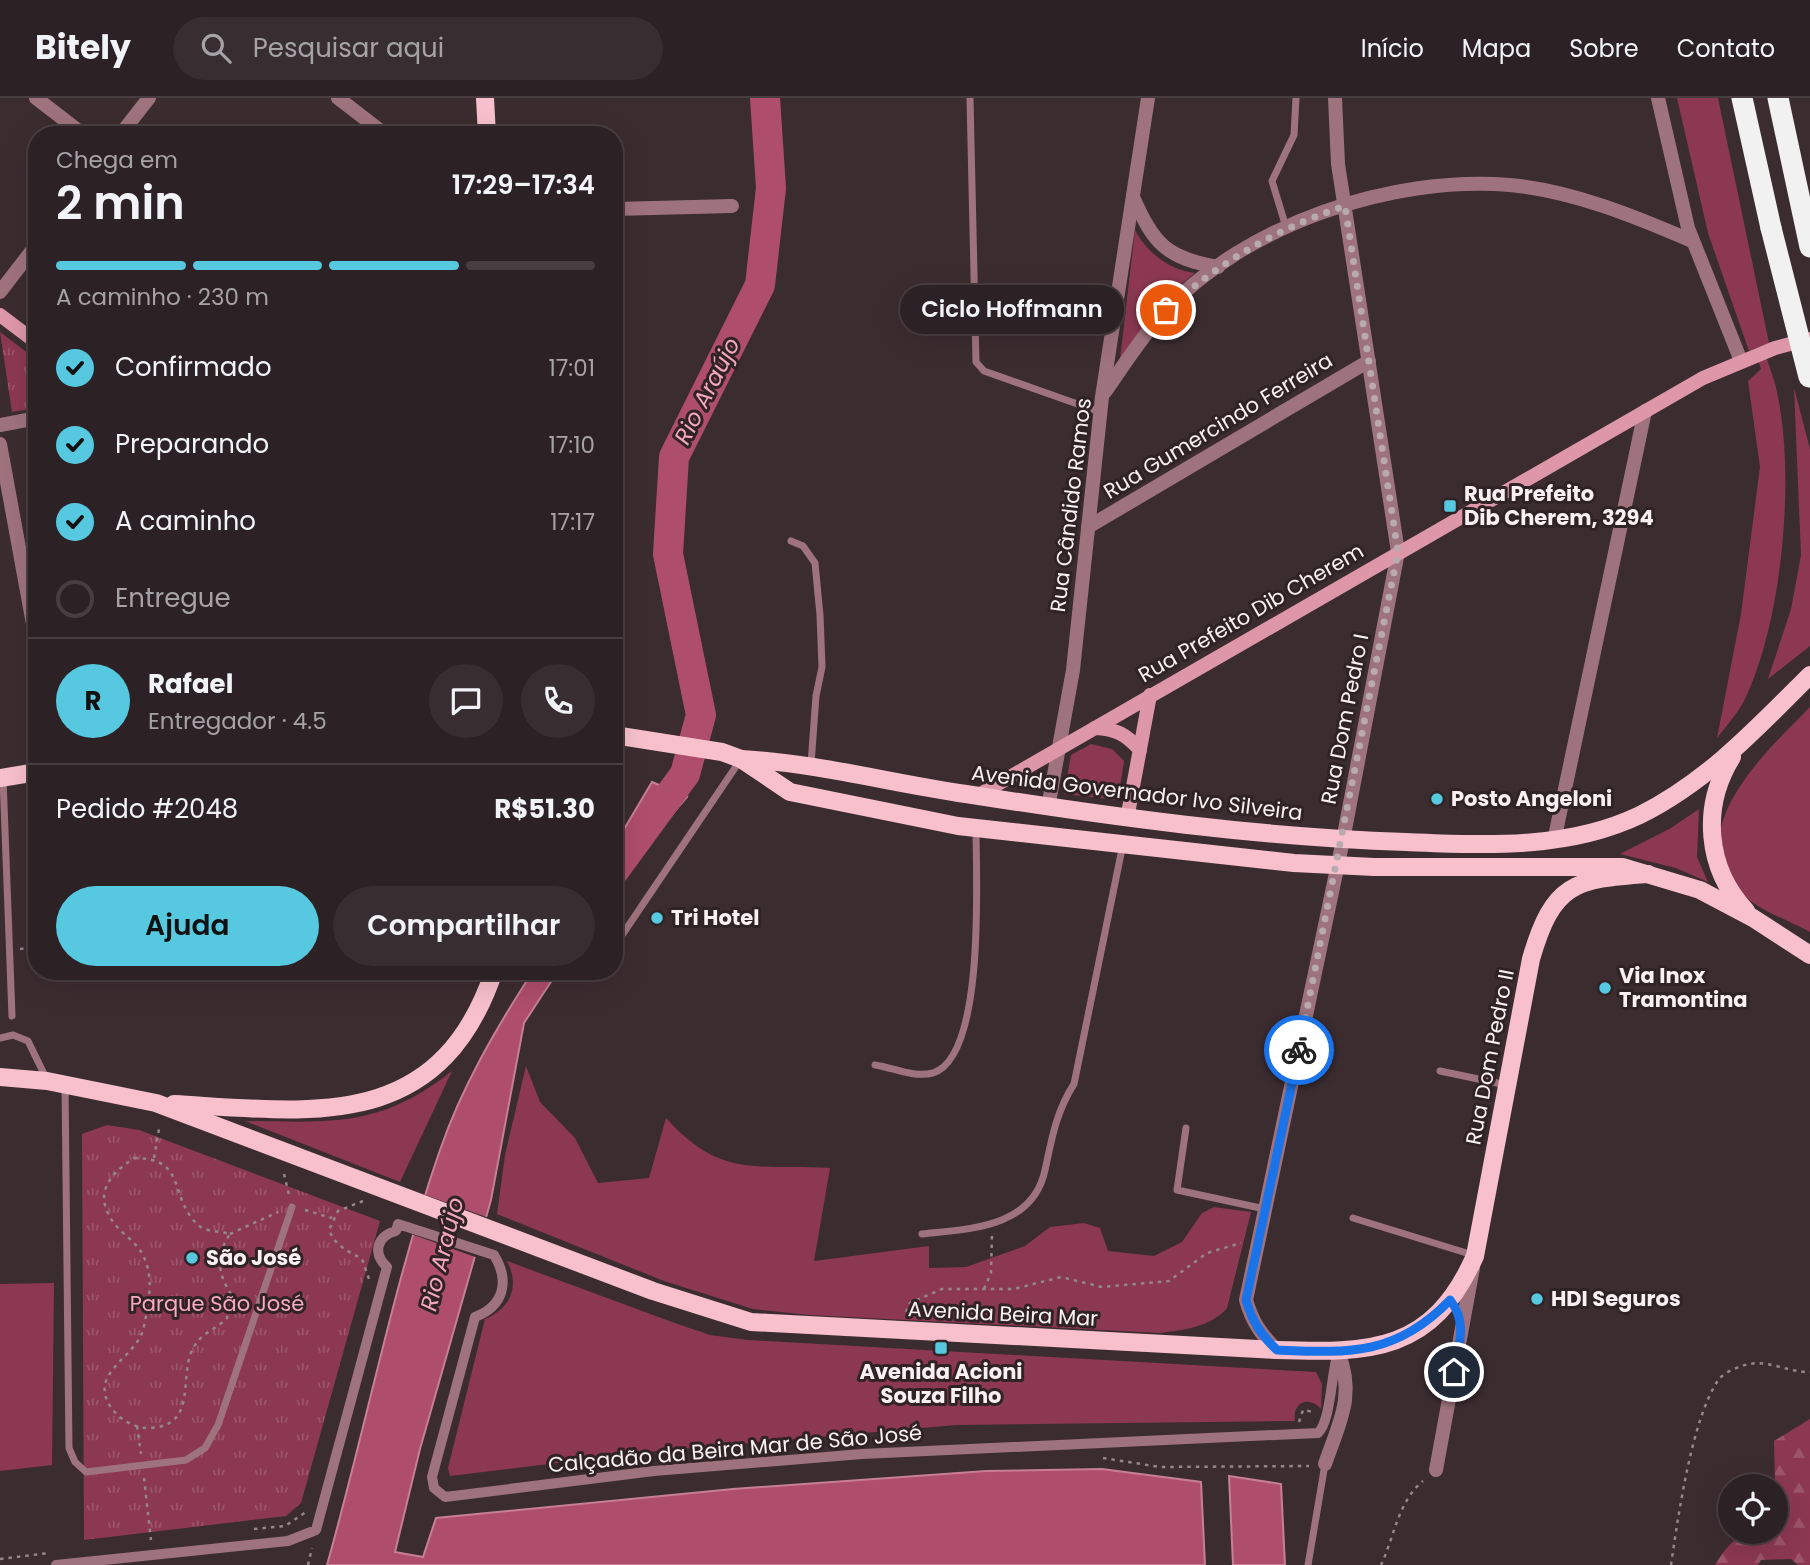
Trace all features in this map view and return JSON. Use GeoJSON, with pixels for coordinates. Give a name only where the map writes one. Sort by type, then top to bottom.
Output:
{"type":"FeatureCollection","features":[{"type":"Feature","properties":{"kind":"highway"},"geometry":{"type":"LineString","coordinates":[[1742,98],[1809,379]]}},
{"type":"Feature","properties":{"kind":"highway"},"geometry":{"type":"LineString","coordinates":[[1778,98],[1810,247]]}},
{"type":"Feature","properties":{"kind":"main road"},"geometry":{"type":"LineString","coordinates":[[485,98],[487,126]]}},
{"type":"Feature","properties":{"kind":"main road"},"geometry":{"type":"LineString","coordinates":[[0,315],[28,336]]}},
{"type":"Feature","properties":{"kind":"main road","name":"Rua Prefeito Dib Cherem"},"geometry":{"type":"LineString","coordinates":[[977,796],[1645,411],[1741,361],[1810,339]]}},
{"type":"Feature","properties":{"kind":"main road","name":"Avenida Governador Ivo Silveira"},"geometry":{"type":"LineString","coordinates":[[741,759],[811,765],[977,796],[1127,819],[1343,840],[1439,844],[1554,841],[1597,831],[1667,800],[1712,769],[1810,675]]}},
{"type":"Feature","properties":{"kind":"main road"},"geometry":{"type":"LineString","coordinates":[[1123,844],[1150,695]]}},
{"type":"Feature","properties":{"kind":"main road"},"geometry":{"type":"LineString","coordinates":[[1095,728],[1113,729],[1129,737],[1139,750]]}},
{"type":"Feature","properties":{"kind":"main road","name":"Avenida Governador Ivo Silveira"},"geometry":{"type":"LineString","coordinates":[[623,736],[722,752],[741,759],[790,792],[976,828],[1336,865],[1541,869],[1600,866],[1648,874],[1700,890],[1753,918],[1810,955]]}},
{"type":"Feature","properties":{"kind":"main road"},"geometry":{"type":"LineString","coordinates":[[1744,739],[1719,782],[1711,831],[1723,879],[1736,900],[1753,918]]}},
{"type":"Feature","properties":{"kind":"main road"},"geometry":{"type":"LineString","coordinates":[[2,778],[28,774]]}},
{"type":"Feature","properties":{"kind":"main road","name":"Rua Dom Pedro II"},"geometry":{"type":"LineString","coordinates":[[1475,1256],[1531,959],[1547,912],[1570,889],[1594,878],[1648,874]]}},
{"type":"Feature","properties":{"kind":"main road"},"geometry":{"type":"LineString","coordinates":[[0,1077],[56,1083],[156,1103],[298,1110],[342,1108],[380,1098],[433,1070],[453,1049],[485,1000],[491,980]]}},
{"type":"Feature","properties":{"kind":"main road","name":"Avenida Beira Mar"},"geometry":{"type":"LineString","coordinates":[[156,1103],[665,1295],[751,1322],[898,1332],[1277,1350],[1363,1350],[1400,1339],[1433,1319],[1450,1300],[1475,1256]]}},
{"type":"Feature","properties":{"kind":"street"},"geometry":{"type":"LineString","coordinates":[[36,98],[72,126]]}},
{"type":"Feature","properties":{"kind":"street"},"geometry":{"type":"LineString","coordinates":[[127,126],[149,98]]}},
{"type":"Feature","properties":{"kind":"street"},"geometry":{"type":"LineString","coordinates":[[338,98],[374,126]]}},
{"type":"Feature","properties":{"kind":"street"},"geometry":{"type":"LineString","coordinates":[[1101,404],[1148,98]]}},
{"type":"Feature","properties":{"kind":"street","name":"Rua Dom Pedro I"},"geometry":{"type":"LineString","coordinates":[[1277,1350],[1257,1328],[1246,1300],[1343,840],[1398,552],[1335,143],[1335,98]]}},
{"type":"Feature","properties":{"kind":"street"},"geometry":{"type":"LineString","coordinates":[[1658,98],[1692,242],[1741,361]]}},
{"type":"Feature","properties":{"kind":"street","name":"Rua Cândido Ramos"},"geometry":{"type":"LineString","coordinates":[[1048,808],[1073,670],[1101,404],[1166,310],[1218,267],[1286,228],[1345,206],[1421,186],[1511,186],[1609,207],[1692,242]]}},
{"type":"Feature","properties":{"kind":"street"},"geometry":{"type":"LineString","coordinates":[[1132,196],[1147,229],[1160,246],[1190,262],[1218,267]]}},
{"type":"Feature","properties":{"kind":"street"},"geometry":{"type":"LineString","coordinates":[[623,209],[732,205]]}},
{"type":"Feature","properties":{"kind":"street"},"geometry":{"type":"LineString","coordinates":[[0,292],[28,256]]}},
{"type":"Feature","properties":{"kind":"street","name":"Rua Gumercindo Ferreira"},"geometry":{"type":"LineString","coordinates":[[1088,527],[1369,361]]}},
{"type":"Feature","properties":{"kind":"street"},"geometry":{"type":"LineString","coordinates":[[1554,841],[1645,411]]}},
{"type":"Feature","properties":{"kind":"street"},"geometry":{"type":"LineString","coordinates":[[0,425],[28,420]]}},
{"type":"Feature","properties":{"kind":"street"},"geometry":{"type":"LineString","coordinates":[[0,444],[28,597]]}},
{"type":"Feature","properties":{"kind":"street","name":"Calçadão da Beira Mar de São José"},"geometry":{"type":"LineString","coordinates":[[56,1565],[288,1541],[316,1530],[387,1267],[377,1254],[378,1246],[381,1238],[396,1231],[398,1224],[494,1255],[503,1269],[502,1294],[486,1312],[475,1317],[432,1477],[434,1488],[445,1497],[654,1471],[862,1454],[1318,1433],[1325,1427],[1327,1419],[1331,1372],[1338,1352]]}},
{"type":"Feature","properties":{"kind":"street","name":"Rua Dom Pedro II"},"geometry":{"type":"LineString","coordinates":[[1436,1469],[1475,1256]]}},
{"type":"Feature","properties":{"kind":"street"},"geometry":{"type":"LineString","coordinates":[[1450,1300],[1459,1311],[1463,1323]]}},
{"type":"Feature","properties":{"kind":"street"},"geometry":{"type":"LineString","coordinates":[[1325,1464],[1348,1390],[1345,1369],[1338,1352]]}},
{"type":"Feature","properties":{"kind":"lane"},"geometry":{"type":"LineString","coordinates":[[970,98],[976,362],[984,371],[1101,404]]}},
{"type":"Feature","properties":{"kind":"lane"},"geometry":{"type":"LineString","coordinates":[[1286,228],[1272,181],[1294,135],[1296,98]]}},
{"type":"Feature","properties":{"kind":"lane"},"geometry":{"type":"LineString","coordinates":[[791,541],[803,546],[815,563],[820,615],[822,667],[816,696],[811,765]]}},
{"type":"Feature","properties":{"kind":"lane"},"geometry":{"type":"LineString","coordinates":[[623,934],[741,759]]}},
{"type":"Feature","properties":{"kind":"lane"},"geometry":{"type":"LineString","coordinates":[[2,778],[12,1016]]}},
{"type":"Feature","properties":{"kind":"lane"},"geometry":{"type":"LineString","coordinates":[[875,1065],[919,1075],[936,1072],[951,1056],[965,1024],[975,972],[976,828]]}},
{"type":"Feature","properties":{"kind":"lane"},"geometry":{"type":"LineString","coordinates":[[922,1234],[991,1226],[1014,1215],[1036,1195],[1045,1173],[1051,1132],[1063,1102],[1074,1084],[1123,844]]}},
{"type":"Feature","properties":{"kind":"lane"},"geometry":{"type":"LineString","coordinates":[[0,1038],[13,1035],[27,1041],[56,1083],[69,1448],[75,1462],[86,1472],[186,1461],[205,1448],[214,1435],[292,1207]]}},
{"type":"Feature","properties":{"kind":"lane"},"geometry":{"type":"LineString","coordinates":[[1440,1071],[1508,1085]]}},
{"type":"Feature","properties":{"kind":"lane"},"geometry":{"type":"LineString","coordinates":[[1186,1128],[1177,1190],[1265,1209]]}},
{"type":"Feature","properties":{"kind":"lane"},"geometry":{"type":"LineString","coordinates":[[1353,1218],[1475,1256]]}},
{"type":"Feature","properties":{"kind":"lane"},"geometry":{"type":"LineString","coordinates":[[1308,1565],[1325,1464]]}},
{"type":"Feature","properties":{"kind":"path"},"geometry":{"type":"LineString","coordinates":[[10,950],[28,948]]}},
{"type":"Feature","properties":{"kind":"path"},"geometry":{"type":"LineString","coordinates":[[154,1158],[159,1129]]}},
{"type":"Feature","properties":{"kind":"path"},"geometry":{"type":"LineString","coordinates":[[230,1234],[209,1231],[198,1225],[179,1193],[175,1177],[166,1165],[154,1158],[134,1158],[113,1172],[106,1186],[105,1204],[112,1221],[139,1249],[150,1277],[142,1332],[107,1377],[107,1399],[118,1418],[137,1426],[163,1425],[177,1418],[187,1397],[188,1358],[196,1343],[227,1318],[231,1294],[223,1283],[219,1254],[230,1234],[261,1218],[292,1207],[332,1218]]}},
{"type":"Feature","properties":{"kind":"path"},"geometry":{"type":"LineString","coordinates":[[284,1174],[292,1207]]}},
{"type":"Feature","properties":{"kind":"path"},"geometry":{"type":"LineString","coordinates":[[370,1204],[360,1200],[338,1211],[332,1218],[329,1230],[332,1239],[362,1259],[371,1282]]}},
{"type":"Feature","properties":{"kind":"path"},"geometry":{"type":"LineString","coordinates":[[984,1289],[991,1273],[991,1226]]}},
{"type":"Feature","properties":{"kind":"path"},"geometry":{"type":"LineString","coordinates":[[898,1332],[910,1303],[942,1289],[1014,1289],[1061,1277],[1102,1287],[1169,1281],[1206,1254],[1258,1241]]}},
{"type":"Feature","properties":{"kind":"path"},"geometry":{"type":"LineString","coordinates":[[1671,1565],[1697,1437],[1710,1395],[1721,1376],[1744,1364],[1778,1364],[1810,1372]]}},
{"type":"Feature","properties":{"kind":"path"},"geometry":{"type":"LineString","coordinates":[[137,1426],[152,1541]]}},
{"type":"Feature","properties":{"kind":"path"},"geometry":{"type":"LineString","coordinates":[[1289,1427],[1302,1427]]}},
{"type":"Feature","properties":{"kind":"path"},"geometry":{"type":"LineString","coordinates":[[1090,1457],[1160,1467],[1260,1469],[1325,1464]]}},
{"type":"Feature","properties":{"kind":"path"},"geometry":{"type":"LineString","coordinates":[[1381,1565],[1394,1527],[1415,1487],[1436,1469]]}},
{"type":"Feature","properties":{"kind":"path"},"geometry":{"type":"LineString","coordinates":[[245,1530],[285,1525],[313,1505]]}},
{"type":"Feature","properties":{"kind":"path"},"geometry":{"type":"LineString","coordinates":[[0,1559],[55,1552]]}},
{"type":"Feature","properties":{"kind":"green space"},"geometry":{"type":"Polygon","coordinates":[[[1677,98],[1718,98],[1769,343],[1749,351],[1708,233],[1677,98]]]}},
{"type":"Feature","properties":{"kind":"green space"},"geometry":{"type":"Polygon","coordinates":[[[1135,230],[1146,246],[1160,259],[1195,273],[1151,316],[1119,368],[1135,230]]]}},
{"type":"Feature","properties":{"kind":"green space"},"geometry":{"type":"Polygon","coordinates":[[[0,332],[28,353],[28,409],[12,412],[0,332]]]}},
{"type":"Feature","properties":{"kind":"green space"},"geometry":{"type":"Polygon","coordinates":[[[1766,356],[1777,392],[1783,431],[1785,509],[1782,550],[1768,631],[1758,667],[1745,699],[1717,738],[1741,614],[1760,467],[1748,381],[1761,369],[1758,359],[1766,356]]]}},
{"type":"Feature","properties":{"kind":"green space"},"geometry":{"type":"Polygon","coordinates":[[[1794,388],[1810,449],[1810,646],[1768,679],[1791,609],[1801,555],[1794,388]]]}},
{"type":"Feature","properties":{"kind":"green space"},"geometry":{"type":"Polygon","coordinates":[[[1810,707],[1810,932],[1752,902],[1729,878],[1719,852],[1721,826],[1732,799],[1769,749],[1810,707]]]}},
{"type":"Feature","properties":{"kind":"green space"},"geometry":{"type":"Polygon","coordinates":[[[1091,744],[1112,749],[1124,761],[1118,800],[1064,794],[1071,755],[1091,744]]]}},
{"type":"Feature","properties":{"kind":"green space"},"geometry":{"type":"Polygon","coordinates":[[[1699,809],[1697,857],[1708,882],[1676,868],[1620,854],[1671,828],[1699,809]]]}},
{"type":"Feature","properties":{"kind":"green space"},"geometry":{"type":"Polygon","coordinates":[[[526,1066],[540,1102],[575,1138],[598,1183],[649,1178],[666,1118],[704,1151],[723,1160],[760,1167],[830,1168],[814,1261],[929,1246],[929,1268],[966,1267],[1025,1246],[1050,1227],[1084,1223],[1100,1228],[1108,1251],[1154,1256],[1182,1242],[1202,1213],[1214,1207],[1251,1212],[1227,1308],[1205,1323],[1188,1329],[1160,1333],[809,1315],[753,1309],[664,1281],[497,1214],[505,1155],[526,1066]]]}},
{"type":"Feature","properties":{"kind":"green space"},"geometry":{"type":"Polygon","coordinates":[[[452,1071],[400,1182],[245,1121],[304,1122],[354,1118],[402,1103],[452,1071]]]}},
{"type":"Feature","properties":{"kind":"green space","name":"Parque São José"},"geometry":{"type":"Polygon","coordinates":[[[107,1125],[139,1130],[380,1221],[301,1503],[286,1516],[84,1540],[82,1134],[107,1125]]]}},
{"type":"Feature","properties":{"kind":"green space"},"geometry":{"type":"Polygon","coordinates":[[[507,1261],[710,1335],[748,1340],[1316,1372],[1322,1384],[1321,1409],[1311,1402],[1302,1403],[1296,1410],[1295,1421],[956,1425],[646,1452],[450,1476],[448,1468],[485,1319],[501,1309],[511,1295],[513,1279],[507,1261]]]}},
{"type":"Feature","properties":{"kind":"green space"},"geometry":{"type":"Polygon","coordinates":[[[54,1283],[52,1465],[0,1471],[0,1284],[54,1283]]]}},
{"type":"Feature","properties":{"kind":"green space"},"geometry":{"type":"Polygon","coordinates":[[[1810,1419],[1810,1565],[1798,1565],[1791,1559],[1761,1560],[1758,1565],[1715,1565],[1730,1544],[1788,1544],[1788,1474],[1775,1474],[1774,1441],[1810,1419]]]}},
{"type":"Feature","properties":{"kind":"water"},"geometry":{"type":"Polygon","coordinates":[[[652,782],[687,797],[641,851],[623,879],[623,831],[652,782]]]}},
{"type":"Feature","properties":{"kind":"water"},"geometry":{"type":"Polygon","coordinates":[[[527,980],[552,980],[524,1023],[491,1200],[420,1449],[395,1552],[423,1557],[436,1518],[733,1489],[986,1471],[1102,1469],[1201,1482],[1205,1565],[327,1565],[423,1201],[459,1103],[506,1014],[527,980]]]}},
{"type":"Feature","properties":{"kind":"water"},"geometry":{"type":"Polygon","coordinates":[[[1229,1476],[1281,1484],[1285,1565],[1233,1565],[1229,1476]]]}},
{"type":"Feature","properties":{"kind":"pier"},"geometry":{"type":"Polygon","coordinates":[[[423,1194],[489,1218],[478,1258],[411,1234],[423,1194]]]}},
{"type":"Feature","properties":{"kind":"waterway","name":"Rio Araújo"},"geometry":{"type":"LineString","coordinates":[[623,859],[685,774],[701,715],[668,554],[674,457],[760,285],[771,188],[765,98]]}},
{"type":"Feature","properties":{"kind":"way so far"},"geometry":{"type":"LineString","coordinates":[[1166,310],[1218,267],[1247,249],[1286,228],[1345,206],[1398,552],[1343,840],[1299,1050]]}},
{"type":"Feature","properties":{"kind":"place","name":"Ciclo Hoffmann"},"geometry":{"type":"Point","coordinates":[1166,310]}},
{"type":"Feature","properties":{"kind":"place","name":"Rua Prefeito Dib Cherem, 3294"},"geometry":{"type":"Point","coordinates":[1450,506]}},
{"type":"Feature","properties":{"kind":"place","name":"Posto Angeloni"},"geometry":{"type":"Point","coordinates":[1437,799]}},
{"type":"Feature","properties":{"kind":"place","name":"Tri Hotel"},"geometry":{"type":"Point","coordinates":[657,918]}},
{"type":"Feature","properties":{"kind":"place","name":"Via Inox Tramontina"},"geometry":{"type":"Point","coordinates":[1605,988]}},
{"type":"Feature","properties":{"kind":"place","name":"São José"},"geometry":{"type":"Point","coordinates":[192,1258]}},
{"type":"Feature","properties":{"kind":"place","name":"HDI Seguros"},"geometry":{"type":"Point","coordinates":[1537,1299]}},
{"type":"Feature","properties":{"kind":"place","name":"Avenida Acioni Souza Filho"},"geometry":{"type":"Point","coordinates":[941,1348]}},
{"type":"Feature","properties":{"kind":"route"},"geometry":{"type":"LineString","coordinates":[[1299,1050],[1246,1300],[1252,1319],[1262,1336],[1277,1350],[1363,1350],[1412,1334],[1433,1319],[1450,1300],[1459,1311],[1463,1323],[1454,1372]]}}]}
